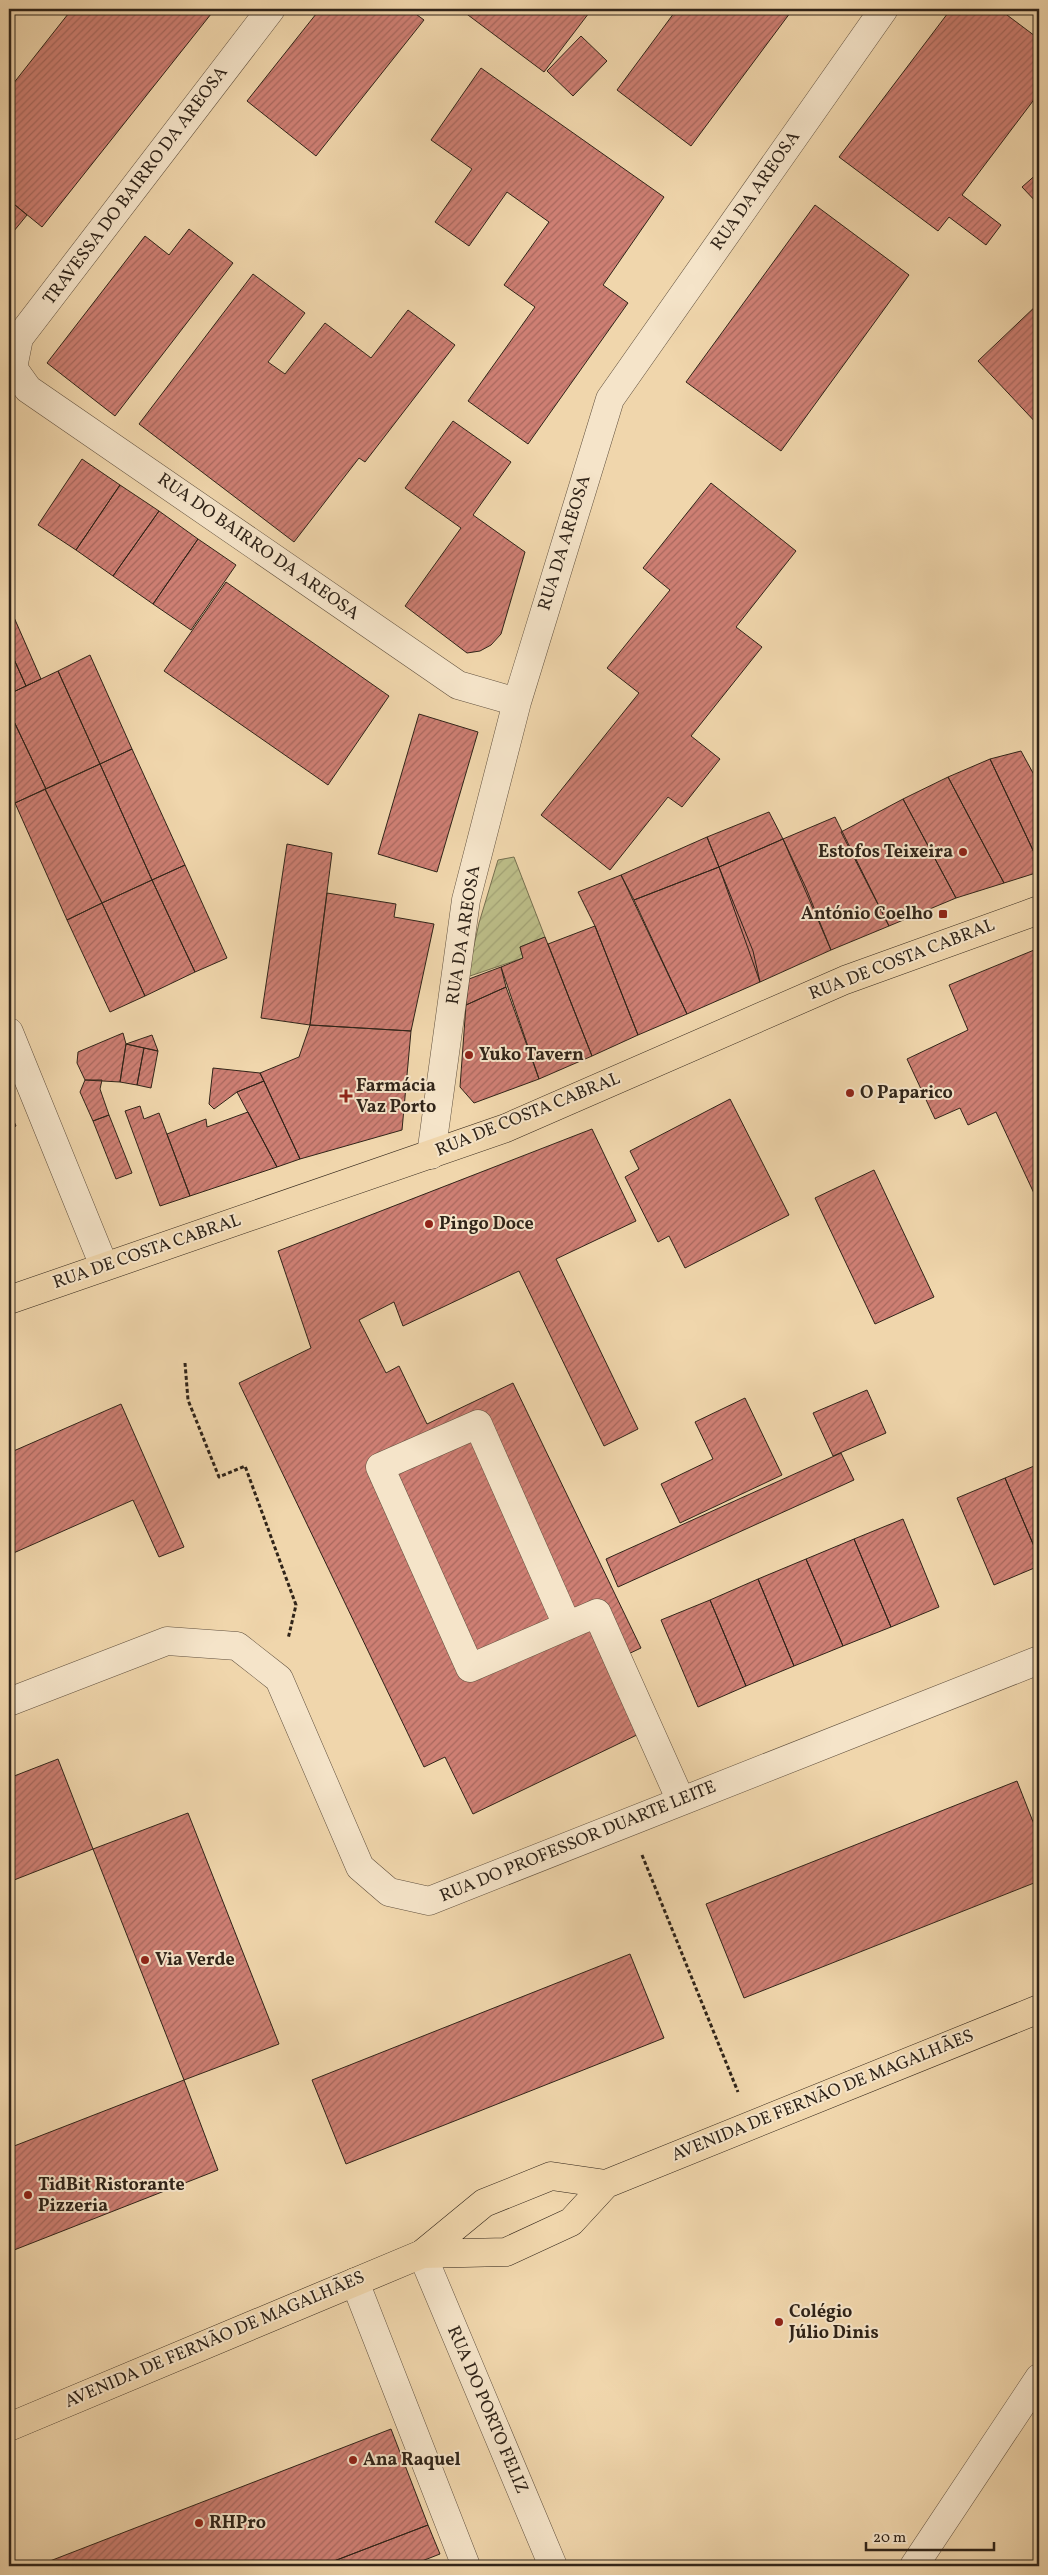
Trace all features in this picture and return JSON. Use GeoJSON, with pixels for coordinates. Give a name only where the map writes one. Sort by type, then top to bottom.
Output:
{"type":"FeatureCollection","features":[{"type":"Feature","properties":{"kind":"main road","name":"RUA DE COSTA CABRAL"},"geometry":{"type":"LineString","coordinates":[[9,1300],[506,1128],[845,980],[1039,910]]}},
{"type":"Feature","properties":{"kind":"main road","name":"AVENIDA DE FERNÃO DE MAGALHÃES"},"geometry":{"type":"LineString","coordinates":[[422,2254],[506,2252],[572,2222],[606,2184],[1039,2008]]}},
{"type":"Feature","properties":{"kind":"main road","name":"AVENIDA DE FERNÃO DE MAGALHÃES"},"geometry":{"type":"LineString","coordinates":[[9,2426],[422,2254],[484,2203],[550,2176],[606,2184]]}},
{"type":"Feature","properties":{"kind":"street","name":"TRAVESSA DO BAIRRO DA AREOSA"},"geometry":{"type":"LineString","coordinates":[[13,368],[19,338],[271,9]]}},
{"type":"Feature","properties":{"kind":"street","name":"RUA DA AREOSA"},"geometry":{"type":"LineString","coordinates":[[431,1155],[466,900],[517,702],[610,399],[884,9]]}},
{"type":"Feature","properties":{"kind":"street","name":"RUA DO BAIRRO DA AREOSA"},"geometry":{"type":"LineString","coordinates":[[13,368],[28,390],[458,685],[517,702]]}},
{"type":"Feature","properties":{"kind":"street"},"geometry":{"type":"LineString","coordinates":[[9,1032],[104,1266]]}},
{"type":"Feature","properties":{"kind":"street"},"geometry":{"type":"LineString","coordinates":[[568,1625],[478,1424],[380,1467],[470,1668],[568,1625],[597,1612],[681,1801]]}},
{"type":"Feature","properties":{"kind":"street","name":"RUA DO PROFESSOR DUARTE LEITE"},"geometry":{"type":"LineString","coordinates":[[9,1702],[167,1641],[237,1646],[279,1679],[360,1867],[389,1892],[429,1901],[1039,1660]]}},
{"type":"Feature","properties":{"kind":"street","name":"RUA DO PORTO FELIZ"},"geometry":{"type":"LineString","coordinates":[[422,2254],[553,2566]]}},
{"type":"Feature","properties":{"kind":"street"},"geometry":{"type":"LineString","coordinates":[[355,2282],[466,2566]]}},
{"type":"Feature","properties":{"kind":"street"},"geometry":{"type":"LineString","coordinates":[[914,2566],[1039,2378]]}},
{"type":"Feature","properties":{"kind":"path"},"geometry":{"type":"LineString","coordinates":[[185,1363],[188,1400],[219,1477],[245,1466],[296,1605],[279,1679]]}},
{"type":"Feature","properties":{"kind":"path"},"geometry":{"type":"LineString","coordinates":[[629,1822],[751,2125]]}},
{"type":"Feature","properties":{"kind":"green space"},"geometry":{"type":"Polygon","coordinates":[[[514,857],[545,937],[520,947],[523,958],[467,977],[479,923],[498,860],[514,857]]]}},
{"type":"Feature","properties":{"kind":"building"},"geometry":{"type":"Polygon","coordinates":[[[72,9],[215,9],[42,227],[9,200],[9,89],[72,9]]]}},
{"type":"Feature","properties":{"kind":"building"},"geometry":{"type":"Polygon","coordinates":[[[320,9],[409,9],[424,20],[316,156],[247,101],[320,9]]]}},
{"type":"Feature","properties":{"kind":"building"},"geometry":{"type":"Polygon","coordinates":[[[460,9],[592,9],[544,72],[460,9]]]}},
{"type":"Feature","properties":{"kind":"building"},"geometry":{"type":"Polygon","coordinates":[[[677,9],[793,9],[691,146],[617,90],[677,9]]]}},
{"type":"Feature","properties":{"kind":"building"},"geometry":{"type":"Polygon","coordinates":[[[951,9],[999,9],[1039,39],[1039,93],[962,195],[1001,225],[986,245],[949,217],[938,231],[839,157],[951,9]]]}},
{"type":"Feature","properties":{"kind":"building"},"geometry":{"type":"Polygon","coordinates":[[[581,36],[607,61],[573,96],[547,71],[581,36]]]}},
{"type":"Feature","properties":{"kind":"building"},"geometry":{"type":"Polygon","coordinates":[[[481,68],[664,197],[603,285],[628,303],[528,444],[468,401],[535,307],[504,285],[549,222],[507,192],[469,246],[435,222],[472,169],[431,140],[481,68]]]}},
{"type":"Feature","properties":{"kind":"building"},"geometry":{"type":"Polygon","coordinates":[[[1039,172],[1039,205],[1022,187],[1039,172]]]}},
{"type":"Feature","properties":{"kind":"building"},"geometry":{"type":"Polygon","coordinates":[[[9,200],[27,215],[9,237],[9,200]]]}},
{"type":"Feature","properties":{"kind":"building"},"geometry":{"type":"Polygon","coordinates":[[[815,205],[909,275],[781,451],[686,382],[815,205]]]}},
{"type":"Feature","properties":{"kind":"building"},"geometry":{"type":"Polygon","coordinates":[[[189,229],[233,263],[115,416],[47,363],[145,236],[169,255],[189,229]]]}},
{"type":"Feature","properties":{"kind":"building"},"geometry":{"type":"Polygon","coordinates":[[[253,274],[305,313],[268,362],[285,374],[325,323],[371,358],[408,310],[455,345],[365,462],[359,458],[294,542],[139,424],[253,274]]]}},
{"type":"Feature","properties":{"kind":"building"},"geometry":{"type":"Polygon","coordinates":[[[1039,303],[1039,426],[978,361],[1039,303]]]}},
{"type":"Feature","properties":{"kind":"building"},"geometry":{"type":"Polygon","coordinates":[[[453,421],[511,462],[473,515],[525,552],[501,634],[491,645],[480,651],[467,653],[405,606],[461,528],[405,488],[453,421]]]}},
{"type":"Feature","properties":{"kind":"building"},"geometry":{"type":"Polygon","coordinates":[[[82,459],[120,485],[76,550],[38,525],[82,459]]]}},
{"type":"Feature","properties":{"kind":"building"},"geometry":{"type":"Polygon","coordinates":[[[711,483],[796,551],[736,627],[762,647],[691,736],[720,759],[682,807],[668,797],[610,870],[541,815],[639,693],[607,668],[670,590],[643,568],[711,483]]]}},
{"type":"Feature","properties":{"kind":"building"},"geometry":{"type":"Polygon","coordinates":[[[120,485],[159,511],[113,576],[76,550],[120,485]]]}},
{"type":"Feature","properties":{"kind":"building"},"geometry":{"type":"Polygon","coordinates":[[[159,511],[198,539],[153,604],[113,576],[159,511]]]}},
{"type":"Feature","properties":{"kind":"building"},"geometry":{"type":"Polygon","coordinates":[[[198,539],[236,565],[191,630],[153,604],[198,539]]]}},
{"type":"Feature","properties":{"kind":"building"},"geometry":{"type":"Polygon","coordinates":[[[226,582],[389,696],[328,785],[164,671],[226,582]]]}},
{"type":"Feature","properties":{"kind":"building"},"geometry":{"type":"Polygon","coordinates":[[[9,606],[41,679],[26,686],[9,648],[9,606]]]}},
{"type":"Feature","properties":{"kind":"building"},"geometry":{"type":"Polygon","coordinates":[[[9,648],[26,686],[9,694],[9,648]]]}},
{"type":"Feature","properties":{"kind":"building"},"geometry":{"type":"Polygon","coordinates":[[[90,655],[132,749],[100,764],[58,671],[90,655]]]}},
{"type":"Feature","properties":{"kind":"building"},"geometry":{"type":"Polygon","coordinates":[[[58,671],[100,764],[46,789],[9,711],[9,694],[58,671]]]}},
{"type":"Feature","properties":{"kind":"building"},"geometry":{"type":"Polygon","coordinates":[[[9,711],[46,789],[15,803],[9,788],[9,711]]]}},
{"type":"Feature","properties":{"kind":"building"},"geometry":{"type":"Polygon","coordinates":[[[419,714],[478,732],[437,872],[378,854],[419,714]]]}},
{"type":"Feature","properties":{"kind":"building"},"geometry":{"type":"Polygon","coordinates":[[[132,749],[185,865],[152,880],[100,764],[132,749]]]}},
{"type":"Feature","properties":{"kind":"building"},"geometry":{"type":"Polygon","coordinates":[[[1021,751],[1039,784],[1039,863],[990,759],[1021,751]]]}},
{"type":"Feature","properties":{"kind":"building"},"geometry":{"type":"Polygon","coordinates":[[[990,759],[1039,863],[1039,872],[1004,883],[948,777],[990,759]]]}},
{"type":"Feature","properties":{"kind":"building"},"geometry":{"type":"Polygon","coordinates":[[[100,764],[152,880],[102,903],[45,789],[100,764]]]}},
{"type":"Feature","properties":{"kind":"building"},"geometry":{"type":"Polygon","coordinates":[[[948,777],[1004,883],[956,898],[903,799],[948,777]]]}},
{"type":"Feature","properties":{"kind":"building"},"geometry":{"type":"Polygon","coordinates":[[[45,789],[102,903],[67,920],[15,803],[45,789]]]}},
{"type":"Feature","properties":{"kind":"building"},"geometry":{"type":"Polygon","coordinates":[[[903,799],[956,898],[889,926],[841,832],[903,799]]]}},
{"type":"Feature","properties":{"kind":"building"},"geometry":{"type":"Polygon","coordinates":[[[769,812],[783,839],[719,867],[707,837],[769,812]]]}},
{"type":"Feature","properties":{"kind":"building"},"geometry":{"type":"Polygon","coordinates":[[[835,817],[889,926],[831,950],[783,839],[835,817]]]}},
{"type":"Feature","properties":{"kind":"building"},"geometry":{"type":"Polygon","coordinates":[[[707,837],[719,867],[634,900],[621,875],[707,837]]]}},
{"type":"Feature","properties":{"kind":"building"},"geometry":{"type":"Polygon","coordinates":[[[783,839],[806,888],[831,950],[760,982],[719,867],[783,839]]]}},
{"type":"Feature","properties":{"kind":"building"},"geometry":{"type":"Polygon","coordinates":[[[287,844],[332,853],[310,1025],[261,1018],[287,844]]]}},
{"type":"Feature","properties":{"kind":"building"},"geometry":{"type":"Polygon","coordinates":[[[185,865],[227,958],[195,972],[152,880],[185,865]]]}},
{"type":"Feature","properties":{"kind":"building"},"geometry":{"type":"Polygon","coordinates":[[[719,867],[753,951],[760,982],[687,1014],[634,900],[719,867]]]}},
{"type":"Feature","properties":{"kind":"building"},"geometry":{"type":"Polygon","coordinates":[[[621,875],[687,1014],[638,1035],[595,926],[578,892],[621,875]]]}},
{"type":"Feature","properties":{"kind":"building"},"geometry":{"type":"Polygon","coordinates":[[[152,880],[195,972],[145,996],[102,903],[152,880]]]}},
{"type":"Feature","properties":{"kind":"building"},"geometry":{"type":"Polygon","coordinates":[[[327,893],[396,904],[394,917],[434,924],[411,1031],[310,1025],[327,893]]]}},
{"type":"Feature","properties":{"kind":"building"},"geometry":{"type":"Polygon","coordinates":[[[102,903],[145,996],[110,1012],[67,920],[102,903]]]}},
{"type":"Feature","properties":{"kind":"building"},"geometry":{"type":"Polygon","coordinates":[[[595,926],[638,1035],[592,1056],[548,944],[595,926]]]}},
{"type":"Feature","properties":{"kind":"building"},"geometry":{"type":"Polygon","coordinates":[[[545,937],[592,1056],[539,1079],[501,967],[523,958],[520,947],[545,937]]]}},
{"type":"Feature","properties":{"kind":"building"},"geometry":{"type":"Polygon","coordinates":[[[1039,948],[1039,1204],[996,1112],[968,1125],[960,1108],[935,1119],[907,1059],[968,1030],[949,985],[1039,948]]]}},
{"type":"Feature","properties":{"kind":"building"},"geometry":{"type":"Polygon","coordinates":[[[501,967],[506,987],[466,1005],[469,979],[501,967]]]}},
{"type":"Feature","properties":{"kind":"building"},"geometry":{"type":"Polygon","coordinates":[[[506,987],[539,1079],[474,1103],[460,1087],[466,1005],[506,987]]]}},
{"type":"Feature","properties":{"kind":"building"},"geometry":{"type":"Polygon","coordinates":[[[310,1025],[411,1031],[402,1130],[300,1159],[260,1073],[299,1057],[310,1025]]]}},
{"type":"Feature","properties":{"kind":"building"},"geometry":{"type":"Polygon","coordinates":[[[123,1033],[126,1044],[120,1082],[85,1080],[77,1063],[78,1052],[123,1033]]]}},
{"type":"Feature","properties":{"kind":"building"},"geometry":{"type":"Polygon","coordinates":[[[152,1035],[158,1051],[126,1044],[152,1035]]]}},
{"type":"Feature","properties":{"kind":"building"},"geometry":{"type":"Polygon","coordinates":[[[126,1044],[144,1048],[137,1085],[120,1082],[126,1044]]]}},
{"type":"Feature","properties":{"kind":"building"},"geometry":{"type":"Polygon","coordinates":[[[144,1048],[158,1051],[151,1088],[137,1085],[144,1048]]]}},
{"type":"Feature","properties":{"kind":"building"},"geometry":{"type":"Polygon","coordinates":[[[213,1068],[260,1073],[264,1081],[237,1092],[214,1109],[209,1104],[213,1068]]]}},
{"type":"Feature","properties":{"kind":"building"},"geometry":{"type":"Polygon","coordinates":[[[85,1080],[102,1080],[100,1089],[109,1115],[93,1121],[80,1092],[85,1080]]]}},
{"type":"Feature","properties":{"kind":"building"},"geometry":{"type":"Polygon","coordinates":[[[264,1081],[300,1159],[277,1167],[237,1092],[264,1081]]]}},
{"type":"Feature","properties":{"kind":"building"},"geometry":{"type":"Polygon","coordinates":[[[730,1099],[789,1215],[685,1268],[669,1236],[658,1242],[625,1177],[639,1169],[630,1151],[730,1099]]]}},
{"type":"Feature","properties":{"kind":"building"},"geometry":{"type":"Polygon","coordinates":[[[140,1106],[144,1119],[159,1113],[190,1196],[160,1206],[125,1111],[140,1106]]]}},
{"type":"Feature","properties":{"kind":"building"},"geometry":{"type":"Polygon","coordinates":[[[9,1110],[16,1126],[9,1130],[9,1110]]]}},
{"type":"Feature","properties":{"kind":"building"},"geometry":{"type":"Polygon","coordinates":[[[248,1112],[277,1167],[190,1196],[167,1134],[206,1119],[207,1127],[248,1112]]]}},
{"type":"Feature","properties":{"kind":"building"},"geometry":{"type":"Polygon","coordinates":[[[109,1115],[132,1173],[116,1179],[93,1121],[109,1115]]]}},
{"type":"Feature","properties":{"kind":"building"},"geometry":{"type":"Polygon","coordinates":[[[592,1129],[636,1221],[556,1259],[638,1429],[604,1446],[519,1271],[403,1326],[394,1302],[359,1320],[386,1373],[399,1366],[427,1424],[513,1383],[641,1648],[609,1663],[643,1732],[473,1814],[445,1757],[424,1767],[239,1383],[311,1348],[278,1251],[592,1129]]]}},
{"type":"Feature","properties":{"kind":"building"},"geometry":{"type":"Polygon","coordinates":[[[874,1170],[934,1297],[875,1324],[815,1198],[874,1170]]]}},
{"type":"Feature","properties":{"kind":"building"},"geometry":{"type":"Polygon","coordinates":[[[867,1390],[886,1433],[833,1456],[813,1413],[867,1390]]]}},
{"type":"Feature","properties":{"kind":"building"},"geometry":{"type":"Polygon","coordinates":[[[745,1398],[782,1475],[680,1523],[661,1484],[713,1459],[695,1422],[745,1398]]]}},
{"type":"Feature","properties":{"kind":"building"},"geometry":{"type":"Polygon","coordinates":[[[121,1404],[184,1547],[159,1557],[133,1500],[9,1555],[9,1453],[121,1404]]]}},
{"type":"Feature","properties":{"kind":"building"},"geometry":{"type":"Polygon","coordinates":[[[841,1453],[854,1480],[618,1587],[606,1559],[841,1453]]]}},
{"type":"Feature","properties":{"kind":"building"},"geometry":{"type":"Polygon","coordinates":[[[1039,1464],[1039,1558],[1005,1478],[1039,1464]]]}},
{"type":"Feature","properties":{"kind":"building"},"geometry":{"type":"Polygon","coordinates":[[[1005,1478],[1039,1558],[1039,1566],[994,1585],[957,1498],[1005,1478]]]}},
{"type":"Feature","properties":{"kind":"building"},"geometry":{"type":"Polygon","coordinates":[[[903,1519],[939,1607],[891,1627],[854,1539],[903,1519]]]}},
{"type":"Feature","properties":{"kind":"building"},"geometry":{"type":"Polygon","coordinates":[[[854,1539],[891,1627],[843,1646],[806,1559],[854,1539]]]}},
{"type":"Feature","properties":{"kind":"building"},"geometry":{"type":"Polygon","coordinates":[[[806,1559],[843,1646],[794,1666],[758,1579],[806,1559]]]}},
{"type":"Feature","properties":{"kind":"building"},"geometry":{"type":"Polygon","coordinates":[[[758,1579],[794,1666],[746,1686],[710,1600],[758,1579]]]}},
{"type":"Feature","properties":{"kind":"building"},"geometry":{"type":"Polygon","coordinates":[[[710,1600],[746,1686],[698,1707],[661,1620],[710,1600]]]}},
{"type":"Feature","properties":{"kind":"building"},"geometry":{"type":"Polygon","coordinates":[[[58,1759],[93,1849],[9,1882],[9,1778],[58,1759]]]}},
{"type":"Feature","properties":{"kind":"building"},"geometry":{"type":"Polygon","coordinates":[[[1017,1781],[1039,1837],[1039,1881],[744,1998],[706,1904],[1017,1781]]]}},
{"type":"Feature","properties":{"kind":"building"},"geometry":{"type":"Polygon","coordinates":[[[188,1813],[279,2044],[184,2080],[93,1849],[188,1813]]]}},
{"type":"Feature","properties":{"kind":"building"},"geometry":{"type":"Polygon","coordinates":[[[630,1954],[664,2038],[346,2164],[312,2080],[630,1954]]]}},
{"type":"Feature","properties":{"kind":"building"},"geometry":{"type":"Polygon","coordinates":[[[184,2080],[218,2170],[9,2252],[9,2148],[184,2080]]]}},
{"type":"Feature","properties":{"kind":"building"},"geometry":{"type":"Polygon","coordinates":[[[391,2429],[428,2525],[321,2566],[37,2566],[391,2429]]]}},
{"type":"Feature","properties":{"kind":"building"},"geometry":{"type":"Polygon","coordinates":[[[428,2525],[440,2554],[409,2566],[321,2566],[428,2525]]]}},
{"type":"Feature","properties":{"kind":"place","name":"Estofos Teixeira"},"geometry":{"type":"Point","coordinates":[963,852]}},
{"type":"Feature","properties":{"kind":"place","name":"António Coelho"},"geometry":{"type":"Point","coordinates":[943,914]}},
{"type":"Feature","properties":{"kind":"place","name":"Yuko Tavern"},"geometry":{"type":"Point","coordinates":[469,1055]}},
{"type":"Feature","properties":{"kind":"place","name":"O Paparico"},"geometry":{"type":"Point","coordinates":[850,1093]}},
{"type":"Feature","properties":{"kind":"place","name":"Farmácia Vaz Porto"},"geometry":{"type":"Point","coordinates":[346,1096]}},
{"type":"Feature","properties":{"kind":"place","name":"Pingo Doce"},"geometry":{"type":"Point","coordinates":[429,1224]}},
{"type":"Feature","properties":{"kind":"place","name":"Via Verde"},"geometry":{"type":"Point","coordinates":[145,1960]}},
{"type":"Feature","properties":{"kind":"place","name":"TidBit Ristorante Pizzeria"},"geometry":{"type":"Point","coordinates":[28,2195]}},
{"type":"Feature","properties":{"kind":"place","name":"Colégio Júlio Dinis"},"geometry":{"type":"Point","coordinates":[779,2322]}},
{"type":"Feature","properties":{"kind":"place","name":"Ana Raquel"},"geometry":{"type":"Point","coordinates":[353,2460]}},
{"type":"Feature","properties":{"kind":"place","name":"RHPro"},"geometry":{"type":"Point","coordinates":[199,2523]}}]}
